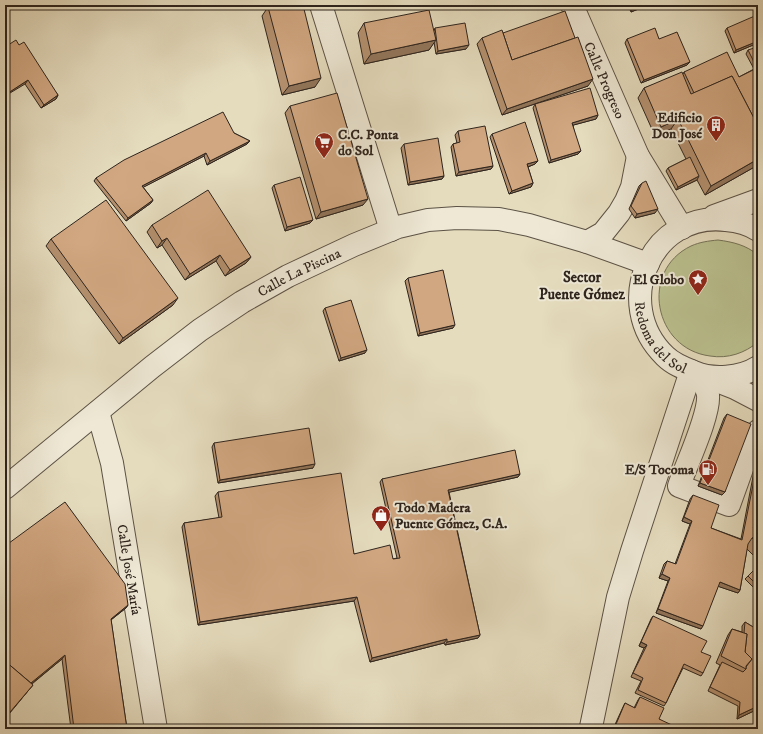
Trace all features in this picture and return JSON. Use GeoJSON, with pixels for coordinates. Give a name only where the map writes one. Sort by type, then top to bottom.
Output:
{"type":"FeatureCollection","features":[{"type":"Feature","properties":{"kind":"street","name":"Calle Progreso"},"geometry":{"type":"LineString","coordinates":[[572,5],[638,156],[690,225]]}},
{"type":"Feature","properties":{"kind":"street"},"geometry":{"type":"LineString","coordinates":[[324,6],[390,230]]}},
{"type":"Feature","properties":{"kind":"street"},"geometry":{"type":"LineString","coordinates":[[587,242],[603,233],[619,213],[632,187],[638,156]]}},
{"type":"Feature","properties":{"kind":"street"},"geometry":{"type":"LineString","coordinates":[[690,225],[758,200]]}},
{"type":"Feature","properties":{"kind":"street","name":"Calle La Piscina"},"geometry":{"type":"LineString","coordinates":[[5,488],[200,330],[242,302],[295,273],[390,230],[428,220],[457,218],[499,219],[529,225],[587,242],[648,264]]}},
{"type":"Feature","properties":{"kind":"street","name":"Redoma del Sol"},"geometry":{"type":"LineString","coordinates":[[758,230],[738,221],[719,219],[690,225],[666,239],[653,253],[644,270],[640,289],[640,308],[644,326],[653,343],[666,357],[682,368],[695,373],[719,377],[738,375],[758,367]]}},
{"type":"Feature","properties":{"kind":"street"},"geometry":{"type":"LineString","coordinates":[[695,373],[735,388],[758,400]]}},
{"type":"Feature","properties":{"kind":"street"},"geometry":{"type":"LineString","coordinates":[[695,373],[708,394],[708,405],[679,486],[729,505],[753,438],[758,431]]}},
{"type":"Feature","properties":{"kind":"street"},"geometry":{"type":"LineString","coordinates":[[591,727],[618,597],[632,551],[695,373]]}},
{"type":"Feature","properties":{"kind":"street","name":"Calle José María"},"geometry":{"type":"LineString","coordinates":[[98,412],[112,463],[156,729]]}},
{"type":"Feature","properties":{"kind":"green space"},"geometry":{"type":"Polygon","coordinates":[[[718,240],[739,244],[758,255],[758,342],[742,352],[723,357],[710,356],[691,350],[676,339],[666,325],[660,308],[659,290],[664,273],[675,258],[691,246],[718,240]]]}},
{"type":"Feature","properties":{"kind":"building"},"geometry":{"type":"Polygon","coordinates":[[[275,5],[303,5],[321,78],[289,86],[268,7],[275,5]]]}},
{"type":"Feature","properties":{"kind":"building"},"geometry":{"type":"Polygon","coordinates":[[[632,5],[642,5],[633,8],[632,5]]]}},
{"type":"Feature","properties":{"kind":"building"},"geometry":{"type":"Polygon","coordinates":[[[429,10],[436,40],[371,54],[364,23],[429,10]]]}},
{"type":"Feature","properties":{"kind":"building"},"geometry":{"type":"Polygon","coordinates":[[[565,11],[575,38],[512,60],[503,33],[565,11]]]}},
{"type":"Feature","properties":{"kind":"building"},"geometry":{"type":"Polygon","coordinates":[[[757,15],[758,41],[736,50],[727,28],[757,15]]]}},
{"type":"Feature","properties":{"kind":"building"},"geometry":{"type":"Polygon","coordinates":[[[465,23],[469,45],[438,51],[435,28],[465,23]]]}},
{"type":"Feature","properties":{"kind":"building"},"geometry":{"type":"Polygon","coordinates":[[[655,28],[659,39],[677,32],[690,62],[644,80],[627,39],[655,28]]]}},
{"type":"Feature","properties":{"kind":"building"},"geometry":{"type":"Polygon","coordinates":[[[502,30],[512,60],[578,37],[593,79],[507,109],[482,38],[502,30]]]}},
{"type":"Feature","properties":{"kind":"building"},"geometry":{"type":"Polygon","coordinates":[[[16,40],[19,45],[24,42],[58,95],[44,105],[28,80],[5,95],[5,47],[16,40]]]}},
{"type":"Feature","properties":{"kind":"building"},"geometry":{"type":"Polygon","coordinates":[[[754,48],[758,56],[758,126],[732,76],[694,93],[684,72],[727,52],[739,77],[757,68],[748,50],[754,48]]]}},
{"type":"Feature","properties":{"kind":"building","name":"Edificio Don José"},"geometry":{"type":"Polygon","coordinates":[[[682,72],[691,94],[732,76],[758,126],[758,159],[711,186],[678,119],[661,127],[644,88],[682,72]]]}},
{"type":"Feature","properties":{"kind":"building"},"geometry":{"type":"Polygon","coordinates":[[[590,88],[598,115],[572,123],[581,151],[551,160],[535,104],[590,88]]]}},
{"type":"Feature","properties":{"kind":"building","name":"C.C. Ponta do Sol"},"geometry":{"type":"Polygon","coordinates":[[[337,93],[368,199],[321,212],[290,106],[337,93]]]}},
{"type":"Feature","properties":{"kind":"building"},"geometry":{"type":"Polygon","coordinates":[[[223,112],[234,133],[250,141],[210,161],[206,153],[142,186],[153,200],[128,218],[96,178],[124,160],[223,112]]]}},
{"type":"Feature","properties":{"kind":"building"},"geometry":{"type":"Polygon","coordinates":[[[525,122],[538,161],[527,164],[533,183],[512,191],[492,134],[525,122]]]}},
{"type":"Feature","properties":{"kind":"building"},"geometry":{"type":"Polygon","coordinates":[[[485,126],[493,166],[459,172],[453,144],[460,142],[458,131],[485,126]]]}},
{"type":"Feature","properties":{"kind":"building"},"geometry":{"type":"Polygon","coordinates":[[[438,138],[444,176],[410,182],[404,144],[438,138]]]}},
{"type":"Feature","properties":{"kind":"building"},"geometry":{"type":"Polygon","coordinates":[[[690,157],[699,176],[678,187],[668,168],[690,157]]]}},
{"type":"Feature","properties":{"kind":"building"},"geometry":{"type":"Polygon","coordinates":[[[300,177],[313,220],[287,227],[274,185],[300,177]]]}},
{"type":"Feature","properties":{"kind":"building"},"geometry":{"type":"Polygon","coordinates":[[[646,181],[658,209],[637,214],[631,206],[642,183],[646,181]]]}},
{"type":"Feature","properties":{"kind":"building"},"geometry":{"type":"Polygon","coordinates":[[[208,190],[251,257],[230,270],[220,255],[190,274],[167,238],[162,241],[152,225],[208,190]]]}},
{"type":"Feature","properties":{"kind":"building"},"geometry":{"type":"Polygon","coordinates":[[[106,200],[178,298],[123,338],[51,239],[106,200]]]}},
{"type":"Feature","properties":{"kind":"building"},"geometry":{"type":"Polygon","coordinates":[[[443,270],[455,325],[420,333],[408,278],[443,270]]]}},
{"type":"Feature","properties":{"kind":"building"},"geometry":{"type":"Polygon","coordinates":[[[351,300],[367,350],[341,358],[325,308],[351,300]]]}},
{"type":"Feature","properties":{"kind":"building"},"geometry":{"type":"Polygon","coordinates":[[[727,414],[751,424],[725,492],[700,483],[727,414]]]}},
{"type":"Feature","properties":{"kind":"building"},"geometry":{"type":"Polygon","coordinates":[[[309,428],[315,464],[220,480],[214,443],[309,428]]]}},
{"type":"Feature","properties":{"kind":"building"},"geometry":{"type":"Polygon","coordinates":[[[515,450],[520,474],[448,490],[480,635],[447,642],[447,639],[372,658],[357,597],[200,622],[184,523],[222,517],[218,492],[341,473],[354,554],[390,545],[393,559],[400,558],[382,479],[515,450]]]}},
{"type":"Feature","properties":{"kind":"building"},"geometry":{"type":"Polygon","coordinates":[[[758,460],[758,522],[753,528],[758,533],[748,544],[740,590],[720,582],[703,626],[658,609],[670,578],[662,574],[667,561],[676,564],[692,521],[684,517],[693,495],[719,505],[711,528],[742,540],[758,460]]]}},
{"type":"Feature","properties":{"kind":"building"},"geometry":{"type":"Polygon","coordinates":[[[65,502],[125,584],[128,605],[111,619],[127,729],[74,729],[65,655],[31,683],[5,661],[5,546],[65,502]]]}},
{"type":"Feature","properties":{"kind":"building"},"geometry":{"type":"Polygon","coordinates":[[[758,533],[758,544],[752,538],[758,533]]]}},
{"type":"Feature","properties":{"kind":"building"},"geometry":{"type":"Polygon","coordinates":[[[758,566],[758,586],[748,576],[758,566]]]}},
{"type":"Feature","properties":{"kind":"building"},"geometry":{"type":"Polygon","coordinates":[[[653,616],[707,641],[701,652],[711,656],[703,673],[684,664],[666,703],[638,690],[643,678],[633,673],[647,645],[641,642],[653,616]]]}},
{"type":"Feature","properties":{"kind":"building"},"geometry":{"type":"Polygon","coordinates":[[[745,622],[758,630],[758,706],[739,715],[740,702],[710,687],[722,662],[743,672],[752,659],[745,652],[747,634],[744,633],[745,622]]]}},
{"type":"Feature","properties":{"kind":"building"},"geometry":{"type":"Polygon","coordinates":[[[732,629],[747,634],[745,652],[752,659],[746,666],[746,669],[721,656],[732,629]]]}},
{"type":"Feature","properties":{"kind":"building"},"geometry":{"type":"Polygon","coordinates":[[[5,661],[33,685],[5,718],[5,661]]]}},
{"type":"Feature","properties":{"kind":"building"},"geometry":{"type":"Polygon","coordinates":[[[640,697],[664,708],[659,719],[674,726],[673,729],[614,729],[625,703],[635,708],[640,697]]]}},
{"type":"Feature","properties":{"kind":"place","name":"Edificio Don José"},"geometry":{"type":"Point","coordinates":[716,142]}},
{"type":"Feature","properties":{"kind":"place","name":"C.C. Ponta do Sol"},"geometry":{"type":"Point","coordinates":[324,159]}},
{"type":"Feature","properties":{"kind":"place","name":"El Globo"},"geometry":{"type":"Point","coordinates":[698,296]}},
{"type":"Feature","properties":{"kind":"place","name":"E/S Tocoma"},"geometry":{"type":"Point","coordinates":[708,486]}},
{"type":"Feature","properties":{"kind":"place","name":"Todo Madera Puente Gómez, C.A."},"geometry":{"type":"Point","coordinates":[381,532]}},
{"type":"Feature","properties":{"kind":"district","name":"Sector Puente Gómez"},"geometry":{"type":"Point","coordinates":[582,286]}}]}
